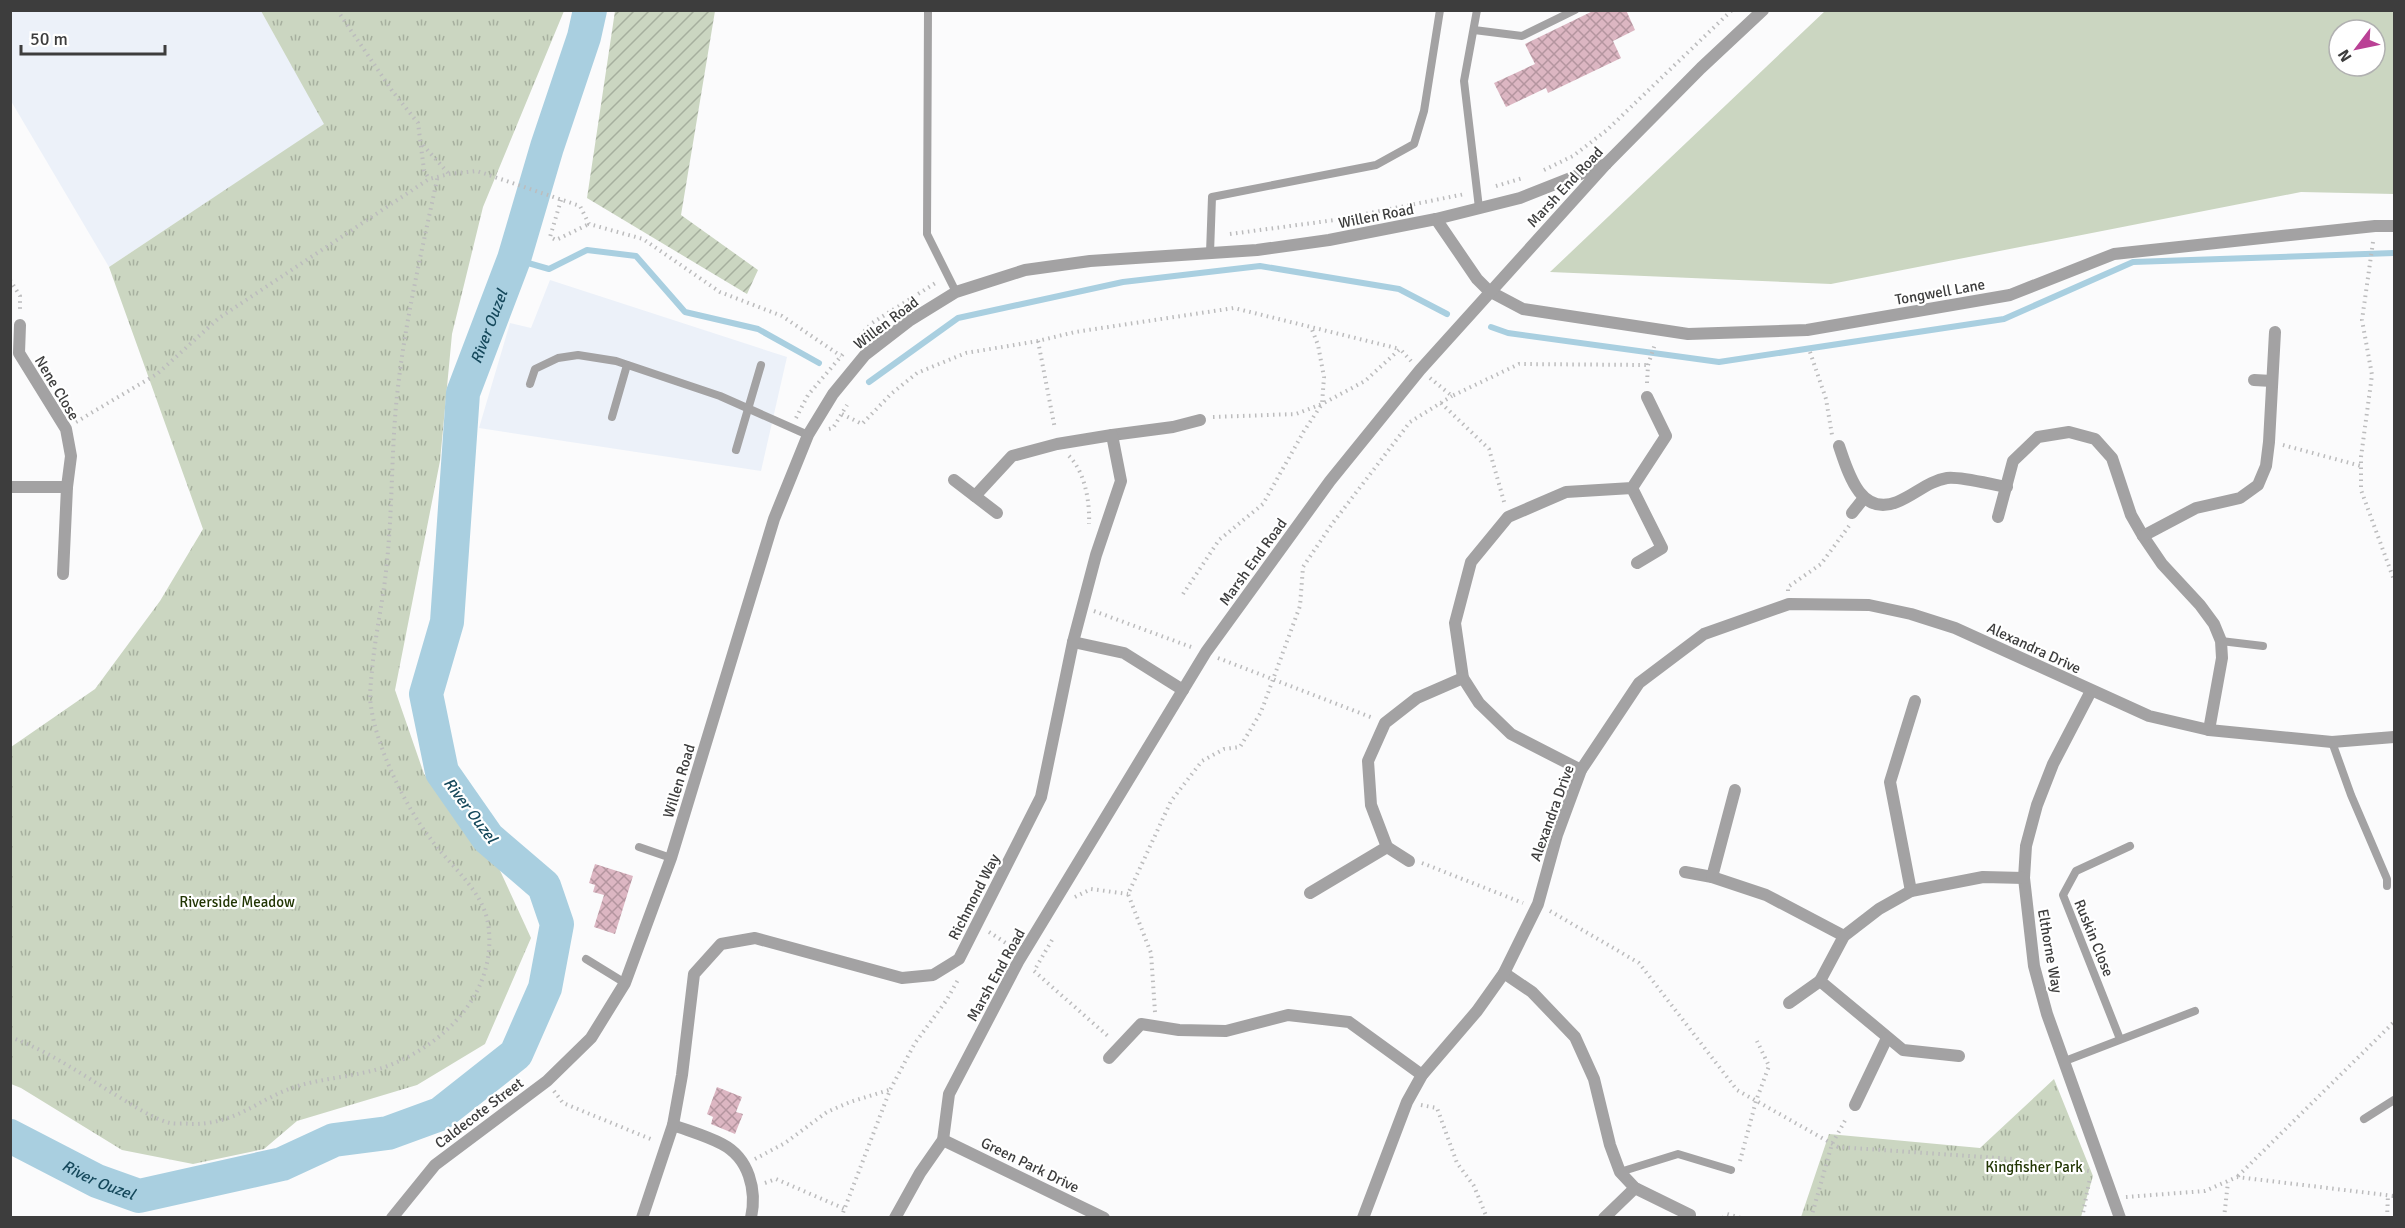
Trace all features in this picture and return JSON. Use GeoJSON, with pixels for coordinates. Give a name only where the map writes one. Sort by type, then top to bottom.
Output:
{"type":"FeatureCollection","features":[{"type":"Feature","properties":{"kind":"street","name":"Marsh End Road"},"geometry":{"type":"LineString","coordinates":[[895,1218],[920,1173],[943,1140],[949,1094],[1018,962],[1206,652],[1330,481],[1420,370],[1606,164],[1701,68],[1763,10]]}},
{"type":"Feature","properties":{"kind":"street","name":"Willen Road"},"geometry":{"type":"LineString","coordinates":[[591,1038],[625,983],[671,858],[774,519],[808,435],[833,394],[865,355],[909,321],[956,292],[1025,270],[1090,261],[1257,250],[1329,240],[1436,219],[1520,198],[1606,164]]}},
{"type":"Feature","properties":{"kind":"street"},"geometry":{"type":"LineString","coordinates":[[1436,219],[1477,279],[1489,291]]}},
{"type":"Feature","properties":{"kind":"street","name":"Tongwell Lane"},"geometry":{"type":"LineString","coordinates":[[1489,291],[1523,309],[1688,334],[1807,330],[2010,295],[2114,254],[2375,226],[2394,226]]}},
{"type":"Feature","properties":{"kind":"street","name":"Nene Close"},"geometry":{"type":"LineString","coordinates":[[20,325],[19,353],[66,429],[71,456],[67,487],[63,574]]}},
{"type":"Feature","properties":{"kind":"street"},"geometry":{"type":"LineString","coordinates":[[2143,536],[2196,508],[2240,498],[2258,484],[2266,466],[2269,442],[2275,332]]}},
{"type":"Feature","properties":{"kind":"street"},"geometry":{"type":"LineString","coordinates":[[2254,380],[2272,381]]}},
{"type":"Feature","properties":{"kind":"street"},"geometry":{"type":"LineString","coordinates":[[1632,488],[1666,436],[1647,397]]}},
{"type":"Feature","properties":{"kind":"street"},"geometry":{"type":"LineString","coordinates":[[975,496],[1012,456],[1057,444],[1173,427],[1200,420]]}},
{"type":"Feature","properties":{"kind":"street"},"geometry":{"type":"LineString","coordinates":[[1998,517],[2013,460],[2038,437],[2069,432],[2095,439],[2112,458],[2131,515],[2143,536],[2162,564],[2207,614],[2221,641],[2222,658],[2209,730]]}},
{"type":"Feature","properties":{"kind":"street","name":"Richmond Way"},"geometry":{"type":"LineString","coordinates":[[642,1218],[673,1125],[682,1075],[694,974],[721,944],[755,938],[902,978],[933,975],[959,959],[1041,796],[1073,642],[1096,555],[1121,481],[1112,435]]}},
{"type":"Feature","properties":{"kind":"street"},"geometry":{"type":"LineString","coordinates":[[1839,446],[1851,482],[1864,498],[1882,505],[1897,502],[1926,485],[1948,478],[2007,487]]}},
{"type":"Feature","properties":{"kind":"street"},"geometry":{"type":"LineString","coordinates":[[954,480],[997,513]]}},
{"type":"Feature","properties":{"kind":"street"},"geometry":{"type":"LineString","coordinates":[[10,487],[67,487]]}},
{"type":"Feature","properties":{"kind":"street"},"geometry":{"type":"LineString","coordinates":[[1581,770],[1510,734],[1479,703],[1463,678],[1455,623],[1471,562],[1508,517],[1566,492],[1632,488]]}},
{"type":"Feature","properties":{"kind":"street"},"geometry":{"type":"LineString","coordinates":[[1632,488],[1662,548],[1637,563]]}},
{"type":"Feature","properties":{"kind":"street"},"geometry":{"type":"LineString","coordinates":[[1852,513],[1864,498]]}},
{"type":"Feature","properties":{"kind":"street","name":"Alexandra Drive"},"geometry":{"type":"LineString","coordinates":[[1363,1218],[1407,1102],[1422,1075],[1477,1011],[1504,973],[1538,904],[1557,835],[1581,770],[1639,683],[1704,634],[1789,604],[1869,605],[1911,614],[1955,628],[2149,716],[2209,730],[2332,742],[2394,737]]}},
{"type":"Feature","properties":{"kind":"street"},"geometry":{"type":"LineString","coordinates":[[1073,642],[1124,653],[1183,690]]}},
{"type":"Feature","properties":{"kind":"street"},"geometry":{"type":"LineString","coordinates":[[1409,861],[1387,847],[1371,805],[1368,761],[1385,723],[1417,698],[1463,678]]}},
{"type":"Feature","properties":{"kind":"street","name":"Elthorne Way"},"geometry":{"type":"LineString","coordinates":[[2091,691],[2053,764],[2037,805],[2026,846],[2024,878],[2034,966],[2047,1014],[2120,1218]]}},
{"type":"Feature","properties":{"kind":"street"},"geometry":{"type":"LineString","coordinates":[[1911,891],[1890,782],[1915,701]]}},
{"type":"Feature","properties":{"kind":"street"},"geometry":{"type":"LineString","coordinates":[[1712,877],[1735,790]]}},
{"type":"Feature","properties":{"kind":"street"},"geometry":{"type":"LineString","coordinates":[[1310,893],[1387,847]]}},
{"type":"Feature","properties":{"kind":"street"},"geometry":{"type":"LineString","coordinates":[[1685,872],[1712,877],[1766,895],[1844,936]]}},
{"type":"Feature","properties":{"kind":"street"},"geometry":{"type":"LineString","coordinates":[[1789,1003],[1820,981],[1844,936],[1879,909],[1911,891],[1983,877],[2024,878]]}},
{"type":"Feature","properties":{"kind":"street"},"geometry":{"type":"LineString","coordinates":[[1504,973],[1532,992],[1575,1037],[1594,1078],[1610,1145],[1620,1172],[1635,1188],[1693,1217]]}},
{"type":"Feature","properties":{"kind":"street"},"geometry":{"type":"LineString","coordinates":[[1820,981],[1903,1050],[1959,1056]]}},
{"type":"Feature","properties":{"kind":"street"},"geometry":{"type":"LineString","coordinates":[[1108,1058],[1141,1024],[1179,1030],[1226,1031],[1288,1015],[1349,1022],[1422,1075]]}},
{"type":"Feature","properties":{"kind":"street","name":"Caldecote Street"},"geometry":{"type":"LineString","coordinates":[[392,1218],[435,1165],[547,1081],[591,1038]]}},
{"type":"Feature","properties":{"kind":"street"},"geometry":{"type":"LineString","coordinates":[[1855,1105],[1887,1038]]}},
{"type":"Feature","properties":{"kind":"street"},"geometry":{"type":"LineString","coordinates":[[673,1125],[724,1144],[744,1164],[753,1186],[751,1218]]}},
{"type":"Feature","properties":{"kind":"street","name":"Green Park Drive"},"geometry":{"type":"LineString","coordinates":[[943,1140],[1104,1218]]}},
{"type":"Feature","properties":{"kind":"street"},"geometry":{"type":"LineString","coordinates":[[1604,1218],[1635,1188]]}},
{"type":"Feature","properties":{"kind":"lane"},"geometry":{"type":"LineString","coordinates":[[928,10],[927,234],[956,292]]}},
{"type":"Feature","properties":{"kind":"lane"},"geometry":{"type":"LineString","coordinates":[[1210,253],[1212,197],[1377,165],[1414,144],[1424,111],[1440,10]]}},
{"type":"Feature","properties":{"kind":"lane"},"geometry":{"type":"LineString","coordinates":[[1477,10],[1464,81],[1475,192],[1479,208]]}},
{"type":"Feature","properties":{"kind":"lane"},"geometry":{"type":"LineString","coordinates":[[1474,30],[1522,36],[1575,10]]}},
{"type":"Feature","properties":{"kind":"lane"},"geometry":{"type":"LineString","coordinates":[[530,384],[535,369],[558,358],[578,355],[627,365],[720,396],[808,435]]}},
{"type":"Feature","properties":{"kind":"lane"},"geometry":{"type":"LineString","coordinates":[[612,417],[627,365]]}},
{"type":"Feature","properties":{"kind":"lane"},"geometry":{"type":"LineString","coordinates":[[736,450],[761,365]]}},
{"type":"Feature","properties":{"kind":"lane"},"geometry":{"type":"LineString","coordinates":[[2221,641],[2263,646]]}},
{"type":"Feature","properties":{"kind":"lane"},"geometry":{"type":"LineString","coordinates":[[2332,742],[2351,795],[2387,879],[2387,886]]}},
{"type":"Feature","properties":{"kind":"lane","name":"Ruskin Close"},"geometry":{"type":"LineString","coordinates":[[2120,1039],[2063,895],[2076,871],[2130,846]]}},
{"type":"Feature","properties":{"kind":"lane"},"geometry":{"type":"LineString","coordinates":[[639,847],[671,858]]}},
{"type":"Feature","properties":{"kind":"lane"},"geometry":{"type":"LineString","coordinates":[[586,959],[625,983]]}},
{"type":"Feature","properties":{"kind":"lane"},"geometry":{"type":"LineString","coordinates":[[2065,1061],[2195,1011]]}},
{"type":"Feature","properties":{"kind":"lane"},"geometry":{"type":"LineString","coordinates":[[2364,1119],[2394,1100]]}},
{"type":"Feature","properties":{"kind":"lane"},"geometry":{"type":"LineString","coordinates":[[1620,1172],[1678,1154],[1731,1170]]}},
{"type":"Feature","properties":{"kind":"path"},"geometry":{"type":"LineString","coordinates":[[337,10],[393,92],[418,123],[424,170],[429,179]]}},
{"type":"Feature","properties":{"kind":"path"},"geometry":{"type":"LineString","coordinates":[[1541,171],[1573,156],[1607,130],[1732,10]]}},
{"type":"Feature","properties":{"kind":"path"},"geometry":{"type":"LineString","coordinates":[[422,145],[449,174]]}},
{"type":"Feature","properties":{"kind":"path"},"geometry":{"type":"LineString","coordinates":[[66,429],[157,374],[219,318],[438,175],[477,171],[580,206],[589,224]]}},
{"type":"Feature","properties":{"kind":"path"},"geometry":{"type":"LineString","coordinates":[[10,1037],[36,1047],[133,1105],[170,1123],[206,1124],[233,1118],[297,1086],[380,1069],[419,1053],[452,1027],[472,1002],[485,968],[490,938],[487,918],[479,900],[428,836],[400,788],[377,736],[370,702],[374,651],[384,595],[389,540],[392,449],[398,387],[413,294],[438,175]]}},
{"type":"Feature","properties":{"kind":"path"},"geometry":{"type":"LineString","coordinates":[[1211,236],[1335,219],[1475,192],[1530,177]]}},
{"type":"Feature","properties":{"kind":"path"},"geometry":{"type":"LineString","coordinates":[[561,200],[550,237],[556,240],[589,224],[643,238],[720,292],[782,316],[842,356]]}},
{"type":"Feature","properties":{"kind":"path"},"geometry":{"type":"LineString","coordinates":[[2372,249],[2362,320],[2372,375],[2361,466],[2361,490],[2394,580]]}},
{"type":"Feature","properties":{"kind":"path"},"geometry":{"type":"LineString","coordinates":[[855,342],[872,323],[948,276]]}},
{"type":"Feature","properties":{"kind":"path"},"geometry":{"type":"LineString","coordinates":[[10,280],[20,296],[20,325]]}},
{"type":"Feature","properties":{"kind":"path"},"geometry":{"type":"LineString","coordinates":[[842,414],[862,424],[891,394],[917,373],[966,353],[1038,341],[1075,332],[1234,308],[1400,349]]}},
{"type":"Feature","properties":{"kind":"path"},"geometry":{"type":"LineString","coordinates":[[1183,594],[1219,540],[1263,504],[1322,404],[1324,377],[1318,345],[1311,326]]}},
{"type":"Feature","properties":{"kind":"path"},"geometry":{"type":"LineString","coordinates":[[1648,365],[1660,329]]}},
{"type":"Feature","properties":{"kind":"path"},"geometry":{"type":"LineString","coordinates":[[791,427],[808,395],[848,349]]}},
{"type":"Feature","properties":{"kind":"path"},"geometry":{"type":"LineString","coordinates":[[1810,352],[1826,399],[1831,432],[1839,446]]}},
{"type":"Feature","properties":{"kind":"path"},"geometry":{"type":"LineString","coordinates":[[1156,1025],[1151,953],[1128,894],[1171,801],[1202,761],[1224,749],[1240,747],[1261,712],[1300,606],[1303,567],[1332,524],[1410,422],[1452,396]]}},
{"type":"Feature","properties":{"kind":"path"},"geometry":{"type":"LineString","coordinates":[[1441,403],[1489,449],[1508,517]]}},
{"type":"Feature","properties":{"kind":"path"},"geometry":{"type":"LineString","coordinates":[[2269,442],[2361,466]]}},
{"type":"Feature","properties":{"kind":"path"},"geometry":{"type":"LineString","coordinates":[[1789,604],[1788,587],[1821,564],[1853,521],[1852,513]]}},
{"type":"Feature","properties":{"kind":"path"},"geometry":{"type":"LineString","coordinates":[[1083,607],[1206,652],[1385,723]]}},
{"type":"Feature","properties":{"kind":"path"},"geometry":{"type":"LineString","coordinates":[[1070,906],[1076,896],[1091,889],[1128,894]]}},
{"type":"Feature","properties":{"kind":"path"},"geometry":{"type":"LineString","coordinates":[[986,930],[1009,945],[1007,955],[1034,971],[1120,1046]]}},
{"type":"Feature","properties":{"kind":"path"},"geometry":{"type":"LineString","coordinates":[[1034,971],[1055,934]]}},
{"type":"Feature","properties":{"kind":"path"},"geometry":{"type":"LineString","coordinates":[[841,1218],[890,1090],[915,1043],[946,1001],[963,971]]}},
{"type":"Feature","properties":{"kind":"path"},"geometry":{"type":"LineString","coordinates":[[2237,1177],[2394,1022]]}},
{"type":"Feature","properties":{"kind":"path"},"geometry":{"type":"LineString","coordinates":[[1731,1170],[1741,1159],[1756,1101],[1769,1066],[1757,1041]]}},
{"type":"Feature","properties":{"kind":"path"},"geometry":{"type":"LineString","coordinates":[[547,1081],[563,1103],[667,1146]]}},
{"type":"Feature","properties":{"kind":"path"},"geometry":{"type":"LineString","coordinates":[[744,1164],[785,1143],[827,1112],[850,1102],[890,1090]]}},
{"type":"Feature","properties":{"kind":"path"},"geometry":{"type":"LineString","coordinates":[[1407,1102],[1437,1108],[1457,1163],[1474,1186],[1487,1218]]}},
{"type":"Feature","properties":{"kind":"path"},"geometry":{"type":"LineString","coordinates":[[1811,1218],[1832,1144],[1855,1105]]}},
{"type":"Feature","properties":{"kind":"path"},"geometry":{"type":"LineString","coordinates":[[2082,1218],[2091,1171]]}},
{"type":"Feature","properties":{"kind":"path"},"geometry":{"type":"LineString","coordinates":[[753,1186],[776,1179],[845,1209]]}},
{"type":"Feature","properties":{"kind":"path"},"geometry":{"type":"LineString","coordinates":[[2224,1218],[2228,1181]]}},
{"type":"Feature","properties":{"kind":"path"},"geometry":{"type":"LineString","coordinates":[[2387,1218],[2388,1195]]}},
{"type":"Feature","properties":{"kind":"path"},"geometry":{"type":"LineString","coordinates":[[1723,1218],[1726,1214],[1741,1218]]}},
{"type":"Feature","properties":{"kind":"shaded area"},"geometry":{"type":"Polygon","coordinates":[[[10,11],[261,11],[325,124],[109,267],[11,101],[10,11]]]}},
{"type":"Feature","properties":{"kind":"shaded area"},"geometry":{"type":"Polygon","coordinates":[[[550,280],[787,357],[761,471],[479,428],[510,323],[531,328],[550,280]]]}},
{"type":"Feature","properties":{"kind":"green space","name":"Riverside Meadow"},"geometry":{"type":"Polygon","coordinates":[[[261,11],[564,11],[483,207],[452,334],[440,461],[395,690],[424,774],[497,864],[531,938],[485,1044],[417,1085],[297,1121],[264,1149],[193,1164],[122,1150],[11,1084],[11,747],[95,689],[160,601],[203,529],[109,267],[324,124],[261,11]]]}},
{"type":"Feature","properties":{"kind":"green space"},"geometry":{"type":"Polygon","coordinates":[[[615,11],[715,11],[681,215],[758,270],[747,294],[587,198],[615,11]]]}},
{"type":"Feature","properties":{"kind":"green space"},"geometry":{"type":"Polygon","coordinates":[[[1825,11],[2394,11],[2394,194],[2301,192],[1831,284],[1550,272],[1825,11]]]}},
{"type":"Feature","properties":{"kind":"green space","name":"Kingfisher Park"},"geometry":{"type":"Polygon","coordinates":[[[2054,1079],[2093,1176],[2081,1217],[1801,1217],[1829,1134],[1980,1148],[2054,1079]]]}},
{"type":"Feature","properties":{"kind":"building"},"geometry":{"type":"Polygon","coordinates":[[[1595,10],[1626,10],[1635,30],[1613,41],[1621,58],[1548,93],[1546,88],[1506,107],[1494,83],[1535,64],[1525,44],[1595,10]]]}},
{"type":"Feature","properties":{"kind":"building"},"geometry":{"type":"Polygon","coordinates":[[[595,864],[633,876],[615,934],[594,927],[604,895],[593,892],[595,885],[589,883],[595,864]]]}},
{"type":"Feature","properties":{"kind":"building"},"geometry":{"type":"Polygon","coordinates":[[[717,1087],[742,1097],[736,1112],[743,1114],[735,1134],[711,1124],[713,1117],[707,1114],[717,1087]]]}},
{"type":"Feature","properties":{"kind":"waterway","name":"River Ouzel"},"geometry":{"type":"LineString","coordinates":[[10,1136],[97,1181],[139,1196],[282,1164],[334,1140],[388,1133],[440,1114],[516,1054],[545,988],[557,924],[544,886],[488,838],[442,772],[426,694],[447,622],[463,393],[514,259],[547,147],[584,37],[590,10]]}},
{"type":"Feature","properties":{"kind":"waterway"},"geometry":{"type":"LineString","coordinates":[[514,259],[549,269],[587,250],[636,256],[685,312],[758,329],[819,363]]}},
{"type":"Feature","properties":{"kind":"waterway"},"geometry":{"type":"LineString","coordinates":[[1491,327],[1508,333],[1719,362],[2004,319],[2133,262],[2394,253]]}},
{"type":"Feature","properties":{"kind":"waterway"},"geometry":{"type":"LineString","coordinates":[[869,382],[958,318],[1123,282],[1260,266],[1399,289],[1447,314]]}}]}
